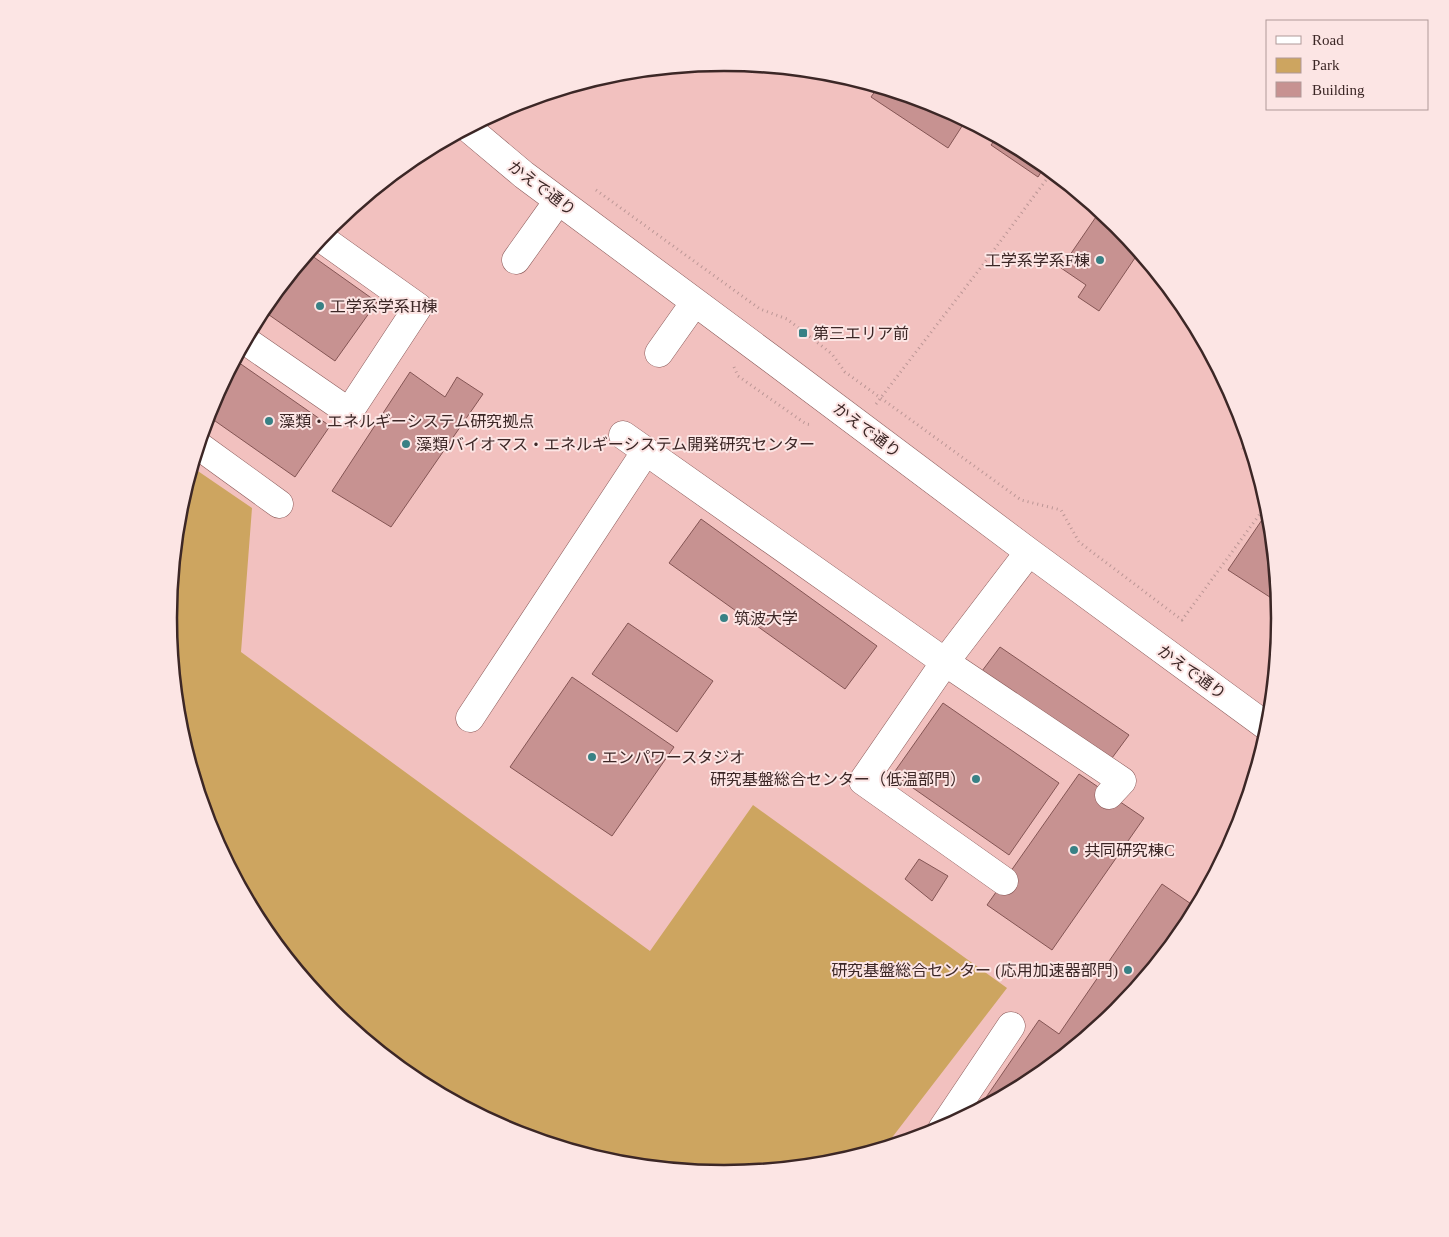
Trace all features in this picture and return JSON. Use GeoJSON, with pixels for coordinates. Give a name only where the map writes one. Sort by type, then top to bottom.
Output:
{"type":"FeatureCollection","features":[{"type":"Feature","properties":{"kind":"street","name":"かえで通り"},"geometry":{"type":"LineString","coordinates":[[474,133],[558,201],[1029,552],[1262,722]]}},
{"type":"Feature","properties":{"kind":"street"},"geometry":{"type":"LineString","coordinates":[[516,260],[558,201]]}},
{"type":"Feature","properties":{"kind":"street"},"geometry":{"type":"LineString","coordinates":[[251,345],[349,412],[418,307],[328,243]]}},
{"type":"Feature","properties":{"kind":"street"},"geometry":{"type":"LineString","coordinates":[[659,354],[695,302]]}},
{"type":"Feature","properties":{"kind":"street"},"geometry":{"type":"LineString","coordinates":[[623,435],[944,662],[1122,781],[1109,795]]}},
{"type":"Feature","properties":{"kind":"street"},"geometry":{"type":"LineString","coordinates":[[204,450],[279,504]]}},
{"type":"Feature","properties":{"kind":"street"},"geometry":{"type":"LineString","coordinates":[[470,718],[646,451]]}},
{"type":"Feature","properties":{"kind":"street"},"geometry":{"type":"LineString","coordinates":[[1004,881],[864,781],[944,662],[1029,552]]}},
{"type":"Feature","properties":{"kind":"street"},"geometry":{"type":"LineString","coordinates":[[950,1117],[1011,1026]]}},
{"type":"Feature","properties":{"kind":"path"},"geometry":{"type":"LineString","coordinates":[[881,398],[1048,177]]}},
{"type":"Feature","properties":{"kind":"path"},"geometry":{"type":"LineString","coordinates":[[594,190],[760,310],[787,319],[832,354],[845,372],[1021,500],[1061,510],[1079,542],[1182,620],[1261,512]]}},
{"type":"Feature","properties":{"kind":"shaded area","name":"筑波大学"},"geometry":{"type":"Polygon","coordinates":[[[689,72],[760,72],[796,76],[866,90],[900,100],[967,128],[1029,163],[1058,184],[1085,207],[1136,258],[1180,314],[1198,345],[1215,376],[1243,443],[1253,477],[1267,547],[1271,583],[1271,654],[1267,690],[1253,760],[1243,794],[1215,861],[1180,923],[1159,952],[1136,979],[1085,1030],[1029,1074],[998,1092],[967,1109],[900,1137],[866,1147],[796,1161],[760,1165],[689,1165],[653,1161],[583,1147],[549,1137],[482,1109],[420,1074],[391,1053],[364,1030],[313,979],[269,923],[251,892],[234,861],[206,794],[196,760],[182,690],[178,654],[178,583],[182,547],[196,477],[206,443],[234,376],[269,314],[290,285],[313,258],[364,207],[420,163],[451,145],[482,128],[549,100],[583,90],[653,76],[689,72]]]}},
{"type":"Feature","properties":{"kind":"green space"},"geometry":{"type":"Polygon","coordinates":[[[198,471],[252,508],[241,652],[650,951],[753,805],[1007,988],[890,1140],[831,1155],[796,1161],[760,1165],[689,1165],[653,1161],[583,1147],[515,1124],[482,1109],[420,1074],[364,1030],[313,979],[290,952],[269,923],[234,861],[206,794],[196,760],[182,690],[177,618],[182,547],[198,471]]]}},
{"type":"Feature","properties":{"kind":"building"},"geometry":{"type":"Polygon","coordinates":[[[874,92],[900,100],[962,126],[948,148],[871,97],[874,92]]]}},
{"type":"Feature","properties":{"kind":"building"},"geometry":{"type":"Polygon","coordinates":[[[993,142],[1041,172],[1038,177],[991,145],[993,142]]]}},
{"type":"Feature","properties":{"kind":"building","name":"工学系学系F棟"},"geometry":{"type":"Polygon","coordinates":[[[1096,217],[1135,257],[1099,311],[1078,297],[1086,285],[1061,268],[1096,217]]]}},
{"type":"Feature","properties":{"kind":"building","name":"工学系学系H棟"},"geometry":{"type":"Polygon","coordinates":[[[314,257],[377,302],[335,361],[269,315],[290,285],[314,257]]]}},
{"type":"Feature","properties":{"kind":"building","name":"藻類・エネルギーシステム研究拠点"},"geometry":{"type":"Polygon","coordinates":[[[241,364],[330,426],[295,477],[215,421],[241,364]]]}},
{"type":"Feature","properties":{"kind":"building","name":"藻類バイオマス・エネルギーシステム開発研究センター"},"geometry":{"type":"Polygon","coordinates":[[[410,372],[445,397],[457,377],[483,394],[391,527],[332,491],[410,372]]]}},
{"type":"Feature","properties":{"kind":"building"},"geometry":{"type":"Polygon","coordinates":[[[701,519],[877,646],[845,689],[669,563],[701,519]]]}},
{"type":"Feature","properties":{"kind":"building"},"geometry":{"type":"Polygon","coordinates":[[[1262,519],[1267,547],[1271,598],[1228,570],[1262,519]]]}},
{"type":"Feature","properties":{"kind":"building"},"geometry":{"type":"Polygon","coordinates":[[[628,623],[713,681],[677,732],[592,674],[628,623]]]}},
{"type":"Feature","properties":{"kind":"building"},"geometry":{"type":"Polygon","coordinates":[[[1000,647],[1129,735],[1112,758],[982,671],[1000,647]]]}},
{"type":"Feature","properties":{"kind":"building","name":"エンパワースタジオ"},"geometry":{"type":"Polygon","coordinates":[[[572,677],[674,747],[612,836],[510,767],[572,677]]]}},
{"type":"Feature","properties":{"kind":"building","name":"研究基盤総合センター（低温部門）"},"geometry":{"type":"Polygon","coordinates":[[[943,703],[1059,783],[1009,855],[893,774],[943,703]]]}},
{"type":"Feature","properties":{"kind":"building","name":"共同研究棟C"},"geometry":{"type":"Polygon","coordinates":[[[1079,774],[1144,818],[1052,950],[987,905],[1079,774]]]}},
{"type":"Feature","properties":{"kind":"building"},"geometry":{"type":"Polygon","coordinates":[[[919,859],[948,876],[932,901],[905,879],[919,859]]]}},
{"type":"Feature","properties":{"kind":"building","name":"研究基盤総合センター (応用加速器部門)"},"geometry":{"type":"Polygon","coordinates":[[[1162,884],[1191,904],[1159,952],[1136,979],[1085,1030],[1029,1074],[985,1099],[1039,1020],[1059,1034],[1162,884]]]}},
{"type":"Feature","properties":{"kind":"place","name":"工学系学系F棟"},"geometry":{"type":"Point","coordinates":[1100,260]}},
{"type":"Feature","properties":{"kind":"place","name":"工学系学系H棟"},"geometry":{"type":"Point","coordinates":[320,306]}},
{"type":"Feature","properties":{"kind":"place","name":"第三エリア前"},"geometry":{"type":"Point","coordinates":[803,333]}},
{"type":"Feature","properties":{"kind":"place","name":"藻類・エネルギーシステム研究拠点"},"geometry":{"type":"Point","coordinates":[269,421]}},
{"type":"Feature","properties":{"kind":"place","name":"藻類バイオマス・エネルギーシステム開発研究センター"},"geometry":{"type":"Point","coordinates":[406,444]}},
{"type":"Feature","properties":{"kind":"place","name":"筑波大学"},"geometry":{"type":"Point","coordinates":[724,618]}},
{"type":"Feature","properties":{"kind":"place","name":"エンパワースタジオ"},"geometry":{"type":"Point","coordinates":[592,757]}},
{"type":"Feature","properties":{"kind":"place","name":"研究基盤総合センター（低温部門）"},"geometry":{"type":"Point","coordinates":[976,779]}},
{"type":"Feature","properties":{"kind":"place","name":"共同研究棟C"},"geometry":{"type":"Point","coordinates":[1074,850]}},
{"type":"Feature","properties":{"kind":"place","name":"研究基盤総合センター (応用加速器部門)"},"geometry":{"type":"Point","coordinates":[1128,970]}}]}
